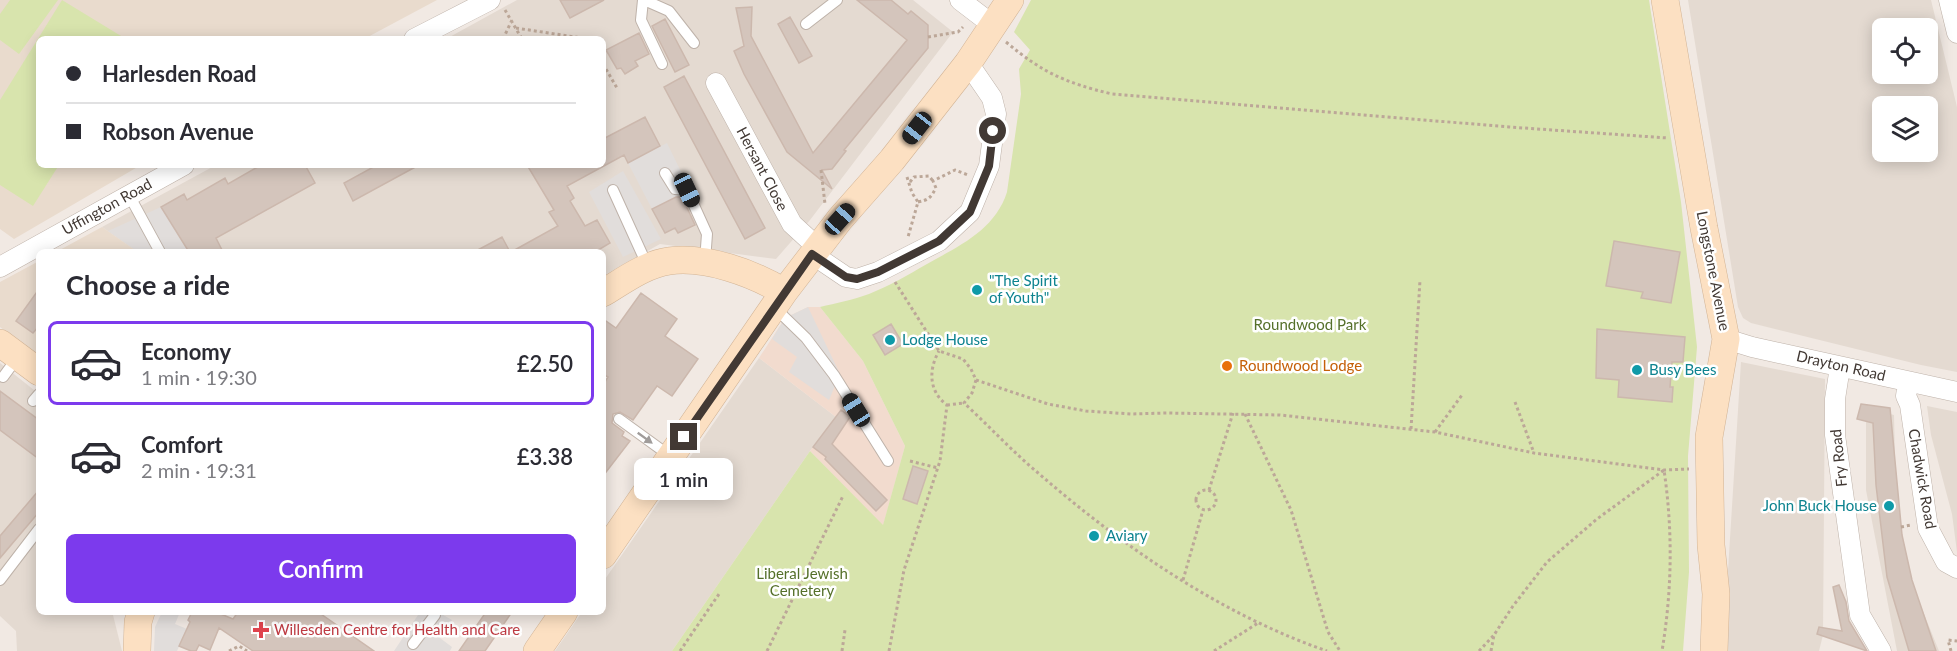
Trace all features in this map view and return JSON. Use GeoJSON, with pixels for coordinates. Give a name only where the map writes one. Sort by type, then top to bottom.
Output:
{"type":"FeatureCollection","features":[{"type":"Feature","properties":{"kind":"street"},"geometry":{"type":"LineString","coordinates":[[960,0],[994,26]]}},
{"type":"Feature","properties":{"kind":"street"},"geometry":{"type":"LineString","coordinates":[[606,551],[779,299],[815,251],[892,160],[968,63],[1010,0]]}},
{"type":"Feature","properties":{"kind":"street","name":"Longstone Avenue"},"geometry":{"type":"LineString","coordinates":[[1665,0],[1704,228],[1726,339],[1709,437],[1711,545],[1716,594],[1714,651]]}},
{"type":"Feature","properties":{"kind":"street"},"geometry":{"type":"LineString","coordinates":[[1949,0],[1957,33]]}},
{"type":"Feature","properties":{"kind":"street"},"geometry":{"type":"LineString","coordinates":[[421,36],[496,3]]}},
{"type":"Feature","properties":{"kind":"street"},"geometry":{"type":"LineString","coordinates":[[887,267],[939,241],[970,212],[989,166],[996,114],[992,98],[968,63]]}},
{"type":"Feature","properties":{"kind":"street","name":"Hersant Close"},"geometry":{"type":"LineString","coordinates":[[716,83],[792,224],[815,251],[851,279],[866,276],[887,267]]}},
{"type":"Feature","properties":{"kind":"street","name":"Uffington Road"},"geometry":{"type":"LineString","coordinates":[[0,267],[178,168]]}},
{"type":"Feature","properties":{"kind":"street"},"geometry":{"type":"LineString","coordinates":[[606,291],[648,268],[669,261],[705,262],[758,277],[779,299]]}},
{"type":"Feature","properties":{"kind":"street","name":"Drayton Road"},"geometry":{"type":"LineString","coordinates":[[1726,339],[1752,347],[1957,392]]}},
{"type":"Feature","properties":{"kind":"street","name":"Fry Road"},"geometry":{"type":"LineString","coordinates":[[1840,367],[1835,399],[1835,435],[1860,615],[1881,651]]}},
{"type":"Feature","properties":{"kind":"street","name":"Chadwick Road"},"geometry":{"type":"LineString","coordinates":[[1908,382],[1906,396],[1910,405],[1928,528],[1946,562],[1957,568]]}},
{"type":"Feature","properties":{"kind":"street"},"geometry":{"type":"LineString","coordinates":[[137,651],[140,615]]}},
{"type":"Feature","properties":{"kind":"street"},"geometry":{"type":"LineString","coordinates":[[537,651],[562,615]]}},
{"type":"Feature","properties":{"kind":"lane"},"geometry":{"type":"LineString","coordinates":[[662,64],[641,20],[644,0],[669,11],[694,43]]}},
{"type":"Feature","properties":{"kind":"lane"},"geometry":{"type":"LineString","coordinates":[[806,24],[837,0]]}},
{"type":"Feature","properties":{"kind":"lane"},"geometry":{"type":"LineString","coordinates":[[665,173],[675,189],[687,190],[707,234],[705,262]]}},
{"type":"Feature","properties":{"kind":"lane"},"geometry":{"type":"LineString","coordinates":[[613,190],[648,268]]}},
{"type":"Feature","properties":{"kind":"lane"},"geometry":{"type":"LineString","coordinates":[[129,195],[158,249]]}},
{"type":"Feature","properties":{"kind":"lane"},"geometry":{"type":"LineString","coordinates":[[779,299],[834,375],[888,461]]}},
{"type":"Feature","properties":{"kind":"lane"},"geometry":{"type":"LineString","coordinates":[[619,419],[671,456]]}},
{"type":"Feature","properties":{"kind":"lane"},"geometry":{"type":"LineString","coordinates":[[0,580],[36,533]]}},
{"type":"Feature","properties":{"kind":"lane"},"geometry":{"type":"LineString","coordinates":[[413,644],[435,615]]}},
{"type":"Feature","properties":{"kind":"path"},"geometry":{"type":"LineString","coordinates":[[496,3],[512,20],[520,36]]}},
{"type":"Feature","properties":{"kind":"path"},"geometry":{"type":"LineString","coordinates":[[504,36],[512,20]]}},
{"type":"Feature","properties":{"kind":"path"},"geometry":{"type":"LineString","coordinates":[[994,26],[1004,40],[1046,72],[1080,86],[1112,94],[1509,127],[1672,138],[1689,136]]}},
{"type":"Feature","properties":{"kind":"path"},"geometry":{"type":"LineString","coordinates":[[928,37],[958,32],[963,27]]}},
{"type":"Feature","properties":{"kind":"path"},"geometry":{"type":"LineString","coordinates":[[516,28],[568,36]]}},
{"type":"Feature","properties":{"kind":"path"},"geometry":{"type":"LineString","coordinates":[[606,69],[617,88]]}},
{"type":"Feature","properties":{"kind":"path"},"geometry":{"type":"LineString","coordinates":[[821,170],[824,202],[828,206]]}},
{"type":"Feature","properties":{"kind":"path"},"geometry":{"type":"LineString","coordinates":[[933,181],[955,170],[983,181]]}},
{"type":"Feature","properties":{"kind":"path"},"geometry":{"type":"LineString","coordinates":[[906,175],[912,193],[918,202]]}},
{"type":"Feature","properties":{"kind":"path"},"geometry":{"type":"LineString","coordinates":[[910,182],[914,177],[929,177],[936,188],[928,200],[918,202]]}},
{"type":"Feature","properties":{"kind":"path"},"geometry":{"type":"LineString","coordinates":[[910,256],[907,239],[918,202]]}},
{"type":"Feature","properties":{"kind":"path"},"geometry":{"type":"LineString","coordinates":[[887,267],[939,351],[963,359],[971,369],[976,380],[972,393],[964,403],[947,405],[940,400],[933,387],[931,373],[933,361],[939,351]]}},
{"type":"Feature","properties":{"kind":"path"},"geometry":{"type":"LineString","coordinates":[[1411,429],[1420,279]]}},
{"type":"Feature","properties":{"kind":"path"},"geometry":{"type":"LineString","coordinates":[[976,380],[1048,404],[1086,411],[1131,414],[1280,415],[1435,432],[1534,453],[1664,470],[1695,469]]}},
{"type":"Feature","properties":{"kind":"path"},"geometry":{"type":"LineString","coordinates":[[1435,432],[1462,395]]}},
{"type":"Feature","properties":{"kind":"path"},"geometry":{"type":"LineString","coordinates":[[1515,402],[1534,453]]}},
{"type":"Feature","properties":{"kind":"path"},"geometry":{"type":"LineString","coordinates":[[964,403],[1002,441],[1071,501],[1182,580],[1258,623],[1327,651]]}},
{"type":"Feature","properties":{"kind":"path"},"geometry":{"type":"LineString","coordinates":[[889,651],[904,570],[938,468],[947,405]]}},
{"type":"Feature","properties":{"kind":"path"},"geometry":{"type":"LineString","coordinates":[[1209,490],[1233,413]]}},
{"type":"Feature","properties":{"kind":"path"},"geometry":{"type":"LineString","coordinates":[[1245,414],[1291,510],[1328,632],[1340,651]]}},
{"type":"Feature","properties":{"kind":"path"},"geometry":{"type":"LineString","coordinates":[[910,461],[938,468]]}},
{"type":"Feature","properties":{"kind":"path"},"geometry":{"type":"LineString","coordinates":[[1479,651],[1494,635],[1547,562],[1597,519],[1664,470]]}},
{"type":"Feature","properties":{"kind":"path"},"geometry":{"type":"LineString","coordinates":[[1662,651],[1668,608],[1670,555],[1669,504],[1664,470]]}},
{"type":"Feature","properties":{"kind":"path"},"geometry":{"type":"LineString","coordinates":[[1204,490],[1209,490],[1215,496],[1216,502],[1210,510],[1203,510],[1196,503],[1196,496],[1204,490]]}},
{"type":"Feature","properties":{"kind":"path"},"geometry":{"type":"LineString","coordinates":[[767,651],[843,496]]}},
{"type":"Feature","properties":{"kind":"path"},"geometry":{"type":"LineString","coordinates":[[1182,580],[1203,510]]}},
{"type":"Feature","properties":{"kind":"path"},"geometry":{"type":"LineString","coordinates":[[1901,527],[1912,525]]}},
{"type":"Feature","properties":{"kind":"path"},"geometry":{"type":"LineString","coordinates":[[680,651],[719,594]]}},
{"type":"Feature","properties":{"kind":"path"},"geometry":{"type":"LineString","coordinates":[[1214,651],[1258,623]]}},
{"type":"Feature","properties":{"kind":"path"},"geometry":{"type":"LineString","coordinates":[[842,651],[845,630]]}},
{"type":"Feature","properties":{"kind":"path"},"geometry":{"type":"LineString","coordinates":[[1491,651],[1494,635]]}},
{"type":"Feature","properties":{"kind":"path"},"geometry":{"type":"LineString","coordinates":[[1951,651],[1948,640],[1957,641]]}},
{"type":"Feature","properties":{"kind":"path"},"geometry":{"type":"LineString","coordinates":[[229,651],[238,646],[247,651]]}},
{"type":"Feature","properties":{"kind":"shaded area"},"geometry":{"type":"Polygon","coordinates":[[[0,0],[437,0],[370,36],[36,36],[36,168],[136,168],[14,239],[0,229],[0,0]]]}},
{"type":"Feature","properties":{"kind":"shaded area"},"geometry":{"type":"Polygon","coordinates":[[[517,0],[913,0],[953,32],[810,220],[776,259],[660,244],[606,274],[606,249],[134,249],[102,227],[210,168],[606,168],[606,36],[451,36],[517,0]]]}},
{"type":"Feature","properties":{"kind":"shaded area"},"geometry":{"type":"Polygon","coordinates":[[[1688,0],[1931,0],[1935,18],[1872,18],[1872,84],[1938,84],[1938,29],[1957,107],[1957,372],[1751,323],[1743,318],[1738,307],[1688,0]]]}},
{"type":"Feature","properties":{"kind":"shaded area"},"geometry":{"type":"Polygon","coordinates":[[[667,143],[690,190],[652,209],[628,163],[667,143]]]}},
{"type":"Feature","properties":{"kind":"shaded area"},"geometry":{"type":"Polygon","coordinates":[[[623,171],[661,239],[623,257],[589,192],[623,171]]]}},
{"type":"Feature","properties":{"kind":"shaded area"},"geometry":{"type":"Polygon","coordinates":[[[161,207],[186,249],[134,249],[108,231],[161,207]]]}},
{"type":"Feature","properties":{"kind":"shaded area"},"geometry":{"type":"Polygon","coordinates":[[[102,227],[134,249],[62,249],[102,227]]]}},
{"type":"Feature","properties":{"kind":"shaded area"},"geometry":{"type":"Polygon","coordinates":[[[36,263],[36,355],[0,327],[0,282],[36,263]]]}},
{"type":"Feature","properties":{"kind":"shaded area"},"geometry":{"type":"Polygon","coordinates":[[[808,307],[820,307],[863,361],[905,446],[883,526],[810,451],[836,417],[759,358],[785,318],[808,307]]]}},
{"type":"Feature","properties":{"kind":"shaded area"},"geometry":{"type":"Polygon","coordinates":[[[808,307],[840,374],[829,400],[789,372],[797,357],[772,339],[785,318],[808,307]]]}},
{"type":"Feature","properties":{"kind":"shaded area"},"geometry":{"type":"Polygon","coordinates":[[[759,358],[836,417],[672,651],[555,651],[580,615],[606,615],[606,578],[759,358]]]}},
{"type":"Feature","properties":{"kind":"shaded area"},"geometry":{"type":"Polygon","coordinates":[[[1741,362],[1825,379],[1823,635],[1819,651],[1723,651],[1741,362]]]}},
{"type":"Feature","properties":{"kind":"shaded area"},"geometry":{"type":"Polygon","coordinates":[[[0,363],[36,392],[36,615],[113,615],[122,651],[17,651],[16,631],[0,616],[0,363]]]}},
{"type":"Feature","properties":{"kind":"shaded area"},"geometry":{"type":"Polygon","coordinates":[[[1927,406],[1957,412],[1957,552],[1952,514],[1931,435],[1927,406]]]}},
{"type":"Feature","properties":{"kind":"shaded area","name":"John Buck House"},"geometry":{"type":"Polygon","coordinates":[[[1866,408],[1894,415],[1897,547],[1939,651],[1897,651],[1866,490],[1866,408]]]}},
{"type":"Feature","properties":{"kind":"shaded area"},"geometry":{"type":"Polygon","coordinates":[[[161,615],[179,615],[175,624],[187,629],[177,651],[154,651],[155,627],[161,615]]]}},
{"type":"Feature","properties":{"kind":"shaded area"},"geometry":{"type":"Polygon","coordinates":[[[418,615],[443,615],[452,620],[440,638],[452,647],[450,651],[394,651],[418,615]]]}},
{"type":"Feature","properties":{"kind":"green space"},"geometry":{"type":"Polygon","coordinates":[[[10,0],[58,0],[19,54],[0,40],[0,14],[10,0]]]}},
{"type":"Feature","properties":{"kind":"green space"},"geometry":{"type":"Polygon","coordinates":[[[62,0],[121,36],[40,36],[62,0]]]}},
{"type":"Feature","properties":{"kind":"green space","name":"Roundwood Park"},"geometry":{"type":"Polygon","coordinates":[[[1031,0],[1649,0],[1681,202],[1697,347],[1688,456],[1689,572],[1683,651],[672,651],[810,451],[883,525],[905,446],[863,361],[820,307],[851,300],[891,284],[974,236],[994,217],[1007,192],[1021,94],[1019,69],[1030,50],[1014,32],[1031,0]]]}},
{"type":"Feature","properties":{"kind":"green space"},"geometry":{"type":"Polygon","coordinates":[[[36,42],[36,168],[57,168],[33,206],[0,185],[0,100],[36,42]]]}},
{"type":"Feature","properties":{"kind":"building"},"geometry":{"type":"Polygon","coordinates":[[[560,0],[604,0],[570,18],[560,0]]]}},
{"type":"Feature","properties":{"kind":"building"},"geometry":{"type":"Polygon","coordinates":[[[857,0],[891,0],[908,14],[911,11],[928,25],[928,48],[844,150],[846,151],[832,169],[822,170],[832,189],[787,152],[744,74],[734,51],[744,46],[736,8],[752,7],[751,36],[813,153],[907,40],[857,0]]]}},
{"type":"Feature","properties":{"kind":"building"},"geometry":{"type":"Polygon","coordinates":[[[790,17],[812,56],[799,63],[778,24],[790,17]]]}},
{"type":"Feature","properties":{"kind":"building"},"geometry":{"type":"Polygon","coordinates":[[[665,19],[689,65],[675,72],[652,26],[665,19]]]}},
{"type":"Feature","properties":{"kind":"building"},"geometry":{"type":"Polygon","coordinates":[[[639,33],[649,54],[635,61],[638,66],[625,74],[621,68],[617,69],[606,50],[639,33]]]}},
{"type":"Feature","properties":{"kind":"building"},"geometry":{"type":"Polygon","coordinates":[[[684,76],[765,228],[745,239],[664,87],[684,76]]]}},
{"type":"Feature","properties":{"kind":"building"},"geometry":{"type":"Polygon","coordinates":[[[645,117],[660,146],[628,163],[624,155],[606,165],[606,137],[645,117]]]}},
{"type":"Feature","properties":{"kind":"building"},"geometry":{"type":"Polygon","coordinates":[[[256,168],[307,168],[315,183],[216,238],[222,249],[187,249],[161,207],[184,194],[187,200],[225,178],[228,184],[256,168]]]}},
{"type":"Feature","properties":{"kind":"building"},"geometry":{"type":"Polygon","coordinates":[[[372,168],[414,168],[353,201],[344,183],[372,168]]]}},
{"type":"Feature","properties":{"kind":"building"},"geometry":{"type":"Polygon","coordinates":[[[529,168],[600,168],[567,186],[574,198],[570,201],[585,226],[597,220],[610,243],[600,249],[516,249],[558,226],[549,212],[554,210],[529,168]]]}},
{"type":"Feature","properties":{"kind":"building"},"geometry":{"type":"Polygon","coordinates":[[[676,197],[682,197],[695,225],[678,233],[675,228],[665,233],[652,209],[676,197]]]}},
{"type":"Feature","properties":{"kind":"building"},"geometry":{"type":"Polygon","coordinates":[[[502,237],[508,249],[480,249],[502,237]]]}},
{"type":"Feature","properties":{"kind":"building"},"geometry":{"type":"Polygon","coordinates":[[[1614,241],[1680,252],[1671,303],[1641,298],[1643,292],[1606,286],[1614,241]]]}},
{"type":"Feature","properties":{"kind":"building"},"geometry":{"type":"Polygon","coordinates":[[[36,293],[36,330],[33,333],[16,321],[36,293]]]}},
{"type":"Feature","properties":{"kind":"building"},"geometry":{"type":"Polygon","coordinates":[[[641,293],[677,319],[665,336],[698,359],[672,396],[657,386],[633,420],[620,412],[613,414],[612,423],[624,432],[622,436],[630,441],[606,472],[606,380],[608,377],[606,376],[606,321],[616,328],[641,293]]]}},
{"type":"Feature","properties":{"kind":"building","name":"Lodge House"},"geometry":{"type":"Polygon","coordinates":[[[891,324],[903,344],[885,355],[873,335],[891,324]]]}},
{"type":"Feature","properties":{"kind":"building","name":"Busy Bees"},"geometry":{"type":"Polygon","coordinates":[[[1597,329],[1685,337],[1683,362],[1672,362],[1670,387],[1673,387],[1672,402],[1618,397],[1619,380],[1596,378],[1597,329]]]}},
{"type":"Feature","properties":{"kind":"building"},"geometry":{"type":"Polygon","coordinates":[[[0,391],[36,418],[36,457],[0,430],[0,391]]]}},
{"type":"Feature","properties":{"kind":"building","name":"John Buck House"},"geometry":{"type":"Polygon","coordinates":[[[1861,404],[1890,408],[1902,535],[1912,580],[1936,651],[1909,651],[1887,577],[1876,485],[1873,423],[1857,419],[1861,404]]]}},
{"type":"Feature","properties":{"kind":"building"},"geometry":{"type":"Polygon","coordinates":[[[841,410],[850,417],[832,444],[887,500],[876,511],[825,459],[826,457],[813,447],[841,410]]]}},
{"type":"Feature","properties":{"kind":"building"},"geometry":{"type":"Polygon","coordinates":[[[913,466],[928,471],[917,504],[903,499],[913,466]]]}},
{"type":"Feature","properties":{"kind":"building"},"geometry":{"type":"Polygon","coordinates":[[[36,494],[36,516],[0,558],[0,536],[36,494]]]}},
{"type":"Feature","properties":{"kind":"building"},"geometry":{"type":"Polygon","coordinates":[[[1839,585],[1846,602],[1849,621],[1867,651],[1817,634],[1819,627],[1842,631],[1833,587],[1839,585]]]}},
{"type":"Feature","properties":{"kind":"building","name":"Willesden Centre for Health and Care"},"geometry":{"type":"Polygon","coordinates":[[[190,615],[223,615],[233,619],[236,615],[322,615],[374,651],[253,651],[219,628],[210,650],[199,645],[196,651],[191,651],[179,646],[190,622],[188,620],[190,615]]]}},
{"type":"Feature","properties":{"kind":"building"},"geometry":{"type":"Polygon","coordinates":[[[484,615],[510,615],[485,651],[459,651],[484,615]]]}},
{"type":"Feature","properties":{"kind":"place","name":"\"The Spirit of Youth\""},"geometry":{"type":"Point","coordinates":[977,290]}},
{"type":"Feature","properties":{"kind":"place","name":"Lodge House"},"geometry":{"type":"Point","coordinates":[890,340]}},
{"type":"Feature","properties":{"kind":"place","name":"Roundwood Lodge"},"geometry":{"type":"Point","coordinates":[1227,366]}},
{"type":"Feature","properties":{"kind":"place","name":"Busy Bees"},"geometry":{"type":"Point","coordinates":[1637,370]}},
{"type":"Feature","properties":{"kind":"place","name":"John Buck House"},"geometry":{"type":"Point","coordinates":[1889,506]}},
{"type":"Feature","properties":{"kind":"place","name":"Aviary"},"geometry":{"type":"Point","coordinates":[1094,536]}},
{"type":"Feature","properties":{"kind":"place","name":"Willesden Centre for Health and Care"},"geometry":{"type":"Point","coordinates":[261,630]}},
{"type":"Feature","properties":{"kind":"route"},"geometry":{"type":"LineString","coordinates":[[684,437],[812,254],[846,277],[857,279],[878,272],[939,241],[970,212],[989,166],[993,131]]}},
{"type":"Feature","properties":{"kind":"park label","name":"Liberal Jewish Cemetery"},"geometry":{"type":"Point","coordinates":[802,582]}}]}
